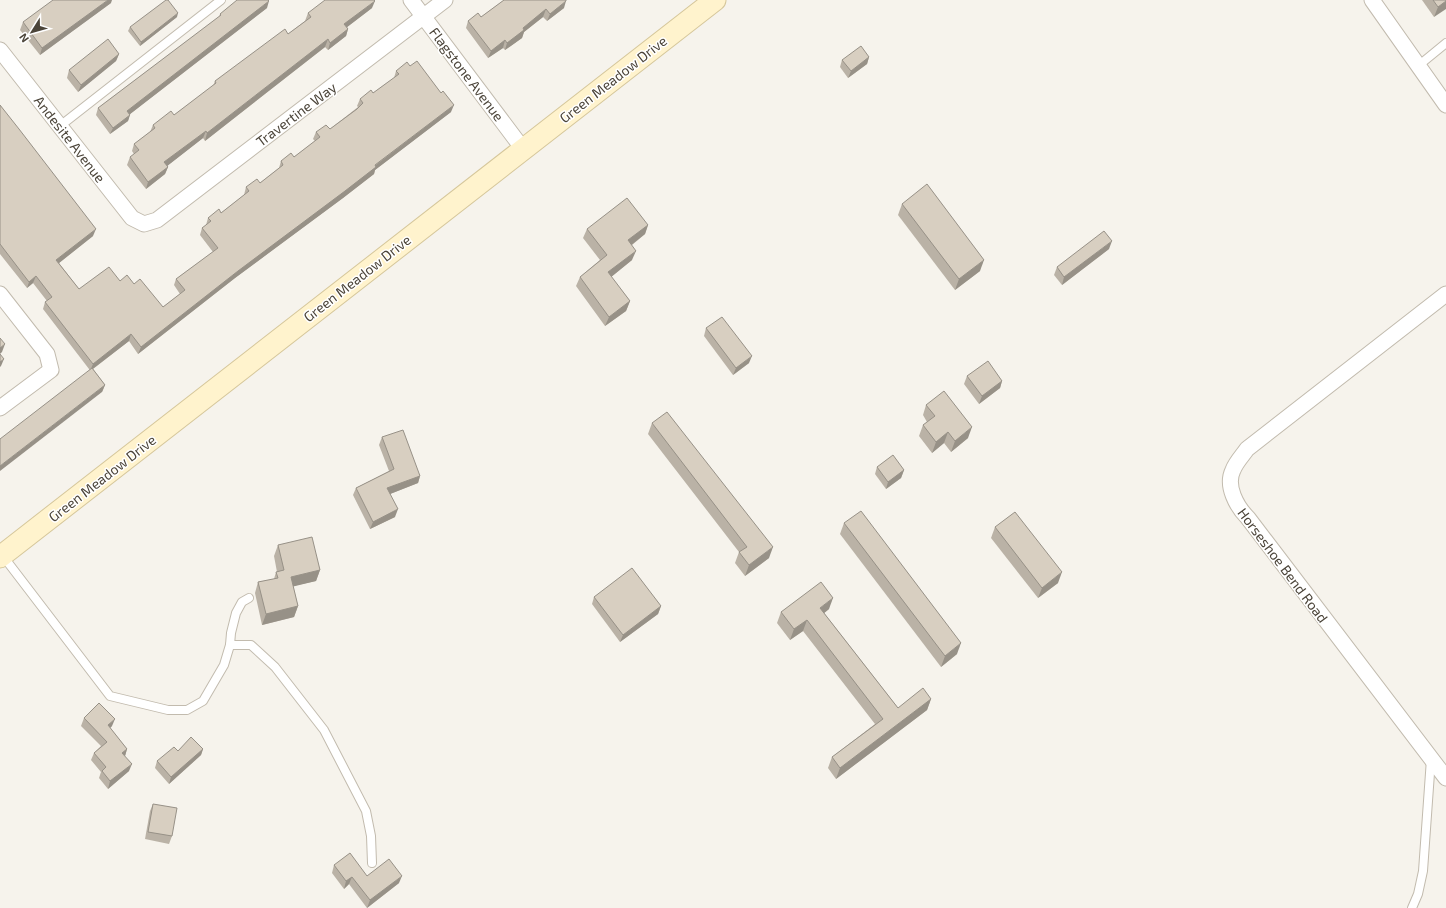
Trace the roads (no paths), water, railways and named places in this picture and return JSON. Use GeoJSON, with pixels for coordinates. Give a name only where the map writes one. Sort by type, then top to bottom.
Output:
{"type":"FeatureCollection","features":[{"type":"Feature","properties":{"kind":"main road","name":"Green Meadow Drive"},"geometry":{"type":"LineString","coordinates":[[1,556],[715,0]]}},
{"type":"Feature","properties":{"kind":"street","name":"Flagstone Avenue"},"geometry":{"type":"LineString","coordinates":[[411,0],[523,149]]}},
{"type":"Feature","properties":{"kind":"street","name":"Travertine Way"},"geometry":{"type":"LineString","coordinates":[[144,224],[156,220],[445,0]]}},
{"type":"Feature","properties":{"kind":"street"},"geometry":{"type":"LineString","coordinates":[[1372,0],[1446,105]]}},
{"type":"Feature","properties":{"kind":"street","name":"Andesite Avenue"},"geometry":{"type":"LineString","coordinates":[[0,50],[132,218],[144,224]]}},
{"type":"Feature","properties":{"kind":"street"},"geometry":{"type":"LineString","coordinates":[[0,294],[47,354],[51,370],[0,408]]}},
{"type":"Feature","properties":{"kind":"street","name":"Horseshoe Bend Road"},"geometry":{"type":"LineString","coordinates":[[1446,294],[1247,449],[1232,471],[1232,492],[1239,508],[1446,778]]}},
{"type":"Feature","properties":{"kind":"lane"},"geometry":{"type":"LineString","coordinates":[[60,126],[221,0]]}},
{"type":"Feature","properties":{"kind":"lane"},"geometry":{"type":"LineString","coordinates":[[1418,66],[1446,43]]}},
{"type":"Feature","properties":{"kind":"lane"},"geometry":{"type":"LineString","coordinates":[[1,556],[110,696],[168,710],[187,710],[203,701],[224,665],[230,645],[231,633],[236,614],[242,602],[249,598]]}},
{"type":"Feature","properties":{"kind":"lane"},"geometry":{"type":"LineString","coordinates":[[230,645],[251,645],[275,667],[324,730],[366,810],[371,836],[372,863]]}},
{"type":"Feature","properties":{"kind":"lane"},"geometry":{"type":"LineString","coordinates":[[1412,908],[1418,894],[1423,871],[1431,759]]}}]}
